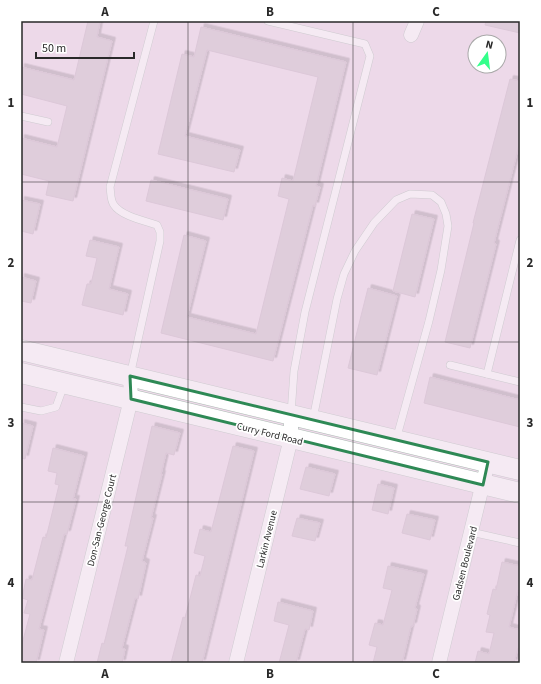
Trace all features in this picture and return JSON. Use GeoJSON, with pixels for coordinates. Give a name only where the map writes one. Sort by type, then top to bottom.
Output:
{"type":"FeatureCollection","features":[{"type":"Feature","properties":{"kind":"main road"},"geometry":{"type":"LineString","coordinates":[[21,350],[520,470]]}},
{"type":"Feature","properties":{"kind":"main road","name":"Curry Ford Road"},"geometry":{"type":"LineString","coordinates":[[21,373],[520,493]]}},
{"type":"Feature","properties":{"kind":"street"},"geometry":{"type":"LineString","coordinates":[[411,35],[416,21]]}},
{"type":"Feature","properties":{"kind":"street","name":"Don-San-George Court"},"geometry":{"type":"LineString","coordinates":[[66,663],[131,399],[130,376]]}},
{"type":"Feature","properties":{"kind":"street","name":"Larkin Avenue"},"geometry":{"type":"LineString","coordinates":[[236,663],[291,438],[291,415]]}},
{"type":"Feature","properties":{"kind":"street","name":"Gadsen Boulevard"},"geometry":{"type":"LineString","coordinates":[[439,663],[488,462]]}},
{"type":"Feature","properties":{"kind":"lane"},"geometry":{"type":"LineString","coordinates":[[130,376],[160,241],[160,232],[157,225],[121,212],[113,205],[110,187],[154,21]]}},
{"type":"Feature","properties":{"kind":"lane"},"geometry":{"type":"LineString","coordinates":[[268,21],[365,44],[370,56],[305,312],[294,371],[291,415]]}},
{"type":"Feature","properties":{"kind":"lane"},"geometry":{"type":"LineString","coordinates":[[21,116],[48,122]]}},
{"type":"Feature","properties":{"kind":"lane"},"geometry":{"type":"LineString","coordinates":[[313,420],[337,299],[344,274],[355,251],[374,223],[396,200],[410,194],[432,195],[441,202],[446,214],[448,226],[441,270],[429,321],[396,440]]}},
{"type":"Feature","properties":{"kind":"lane"},"geometry":{"type":"LineString","coordinates":[[487,374],[520,240]]}},
{"type":"Feature","properties":{"kind":"lane"},"geometry":{"type":"LineString","coordinates":[[450,365],[520,382]]}},
{"type":"Feature","properties":{"kind":"lane"},"geometry":{"type":"LineString","coordinates":[[21,407],[41,411],[56,407],[64,383]]}},
{"type":"Feature","properties":{"kind":"lane"},"geometry":{"type":"LineString","coordinates":[[471,532],[520,543]]}},
{"type":"Feature","properties":{"kind":"highlighted area"},"geometry":{"type":"Polygon","coordinates":[[[130,376],[488,462],[483,485],[131,399],[130,376]]]}},
{"type":"Feature","properties":{"kind":"building"},"geometry":{"type":"Polygon","coordinates":[[[88,21],[100,21],[97,37],[112,41],[73,201],[46,195],[49,181],[21,174],[21,138],[57,147],[67,106],[21,94],[21,67],[74,80],[88,21]]]}},
{"type":"Feature","properties":{"kind":"building"},"geometry":{"type":"Polygon","coordinates":[[[486,21],[520,21],[520,33],[485,25],[486,21]]]}},
{"type":"Feature","properties":{"kind":"building"},"geometry":{"type":"Polygon","coordinates":[[[201,27],[346,62],[316,186],[320,187],[315,206],[313,205],[273,361],[161,333],[184,235],[206,241],[187,317],[256,334],[289,199],[278,196],[282,178],[293,181],[318,77],[207,50],[185,136],[240,150],[234,172],[158,154],[182,54],[194,57],[201,27]]]}},
{"type":"Feature","properties":{"kind":"building"},"geometry":{"type":"Polygon","coordinates":[[[510,79],[520,81],[520,141],[494,243],[496,244],[470,348],[445,342],[473,223],[510,79]]]}},
{"type":"Feature","properties":{"kind":"building"},"geometry":{"type":"Polygon","coordinates":[[[151,180],[228,199],[223,220],[146,201],[151,180]]]}},
{"type":"Feature","properties":{"kind":"building"},"geometry":{"type":"Polygon","coordinates":[[[21,200],[40,204],[33,234],[21,231],[21,200]]]}},
{"type":"Feature","properties":{"kind":"building"},"geometry":{"type":"Polygon","coordinates":[[[412,214],[434,219],[415,297],[393,291],[412,214]]]}},
{"type":"Feature","properties":{"kind":"building"},"geometry":{"type":"Polygon","coordinates":[[[90,240],[119,247],[109,289],[128,294],[123,315],[82,305],[87,284],[91,284],[97,258],[86,256],[90,240]]]}},
{"type":"Feature","properties":{"kind":"building"},"geometry":{"type":"Polygon","coordinates":[[[21,277],[36,281],[31,303],[21,301],[21,277]]]}},
{"type":"Feature","properties":{"kind":"building"},"geometry":{"type":"Polygon","coordinates":[[[368,288],[397,296],[377,375],[348,368],[368,288]]]}},
{"type":"Feature","properties":{"kind":"building"},"geometry":{"type":"Polygon","coordinates":[[[430,377],[520,400],[520,427],[424,403],[430,377]]]}},
{"type":"Feature","properties":{"kind":"building"},"geometry":{"type":"Polygon","coordinates":[[[21,423],[33,426],[25,459],[21,458],[21,423]]]}},
{"type":"Feature","properties":{"kind":"building"},"geometry":{"type":"Polygon","coordinates":[[[152,426],[180,433],[174,455],[166,453],[151,518],[153,518],[142,561],[146,563],[138,599],[135,598],[122,648],[125,649],[122,663],[97,663],[102,643],[104,644],[128,546],[125,546],[152,426]]]}},
{"type":"Feature","properties":{"kind":"building"},"geometry":{"type":"Polygon","coordinates":[[[233,446],[254,451],[202,663],[171,663],[196,575],[200,576],[205,556],[194,553],[200,529],[211,532],[233,446]]]}},
{"type":"Feature","properties":{"kind":"building"},"geometry":{"type":"Polygon","coordinates":[[[53,448],[84,456],[73,499],[76,499],[67,534],[64,534],[39,629],[44,630],[36,663],[21,663],[21,644],[30,614],[24,613],[28,600],[22,598],[26,579],[32,580],[43,537],[46,538],[59,485],[55,484],[57,473],[48,471],[53,448]]]}},
{"type":"Feature","properties":{"kind":"building"},"geometry":{"type":"Polygon","coordinates":[[[306,467],[335,474],[329,496],[300,489],[306,467]]]}},
{"type":"Feature","properties":{"kind":"building"},"geometry":{"type":"Polygon","coordinates":[[[378,484],[394,488],[388,514],[372,510],[378,484]]]}},
{"type":"Feature","properties":{"kind":"building"},"geometry":{"type":"Polygon","coordinates":[[[407,514],[435,520],[430,540],[402,533],[407,514]]]}},
{"type":"Feature","properties":{"kind":"building"},"geometry":{"type":"Polygon","coordinates":[[[297,518],[320,523],[315,541],[292,536],[297,518]]]}},
{"type":"Feature","properties":{"kind":"building"},"geometry":{"type":"Polygon","coordinates":[[[502,562],[520,566],[520,591],[518,590],[509,627],[520,630],[520,649],[518,648],[514,663],[475,663],[478,651],[489,654],[494,633],[486,632],[490,615],[487,614],[493,589],[496,590],[502,562]]]}},
{"type":"Feature","properties":{"kind":"building"},"geometry":{"type":"Polygon","coordinates":[[[388,566],[424,574],[415,608],[417,609],[413,626],[411,626],[402,663],[373,663],[377,647],[369,645],[375,623],[383,625],[392,590],[383,588],[388,566]]]}},
{"type":"Feature","properties":{"kind":"building"},"geometry":{"type":"Polygon","coordinates":[[[278,602],[313,611],[309,630],[305,629],[296,663],[279,663],[289,625],[274,621],[278,602]]]}}]}
